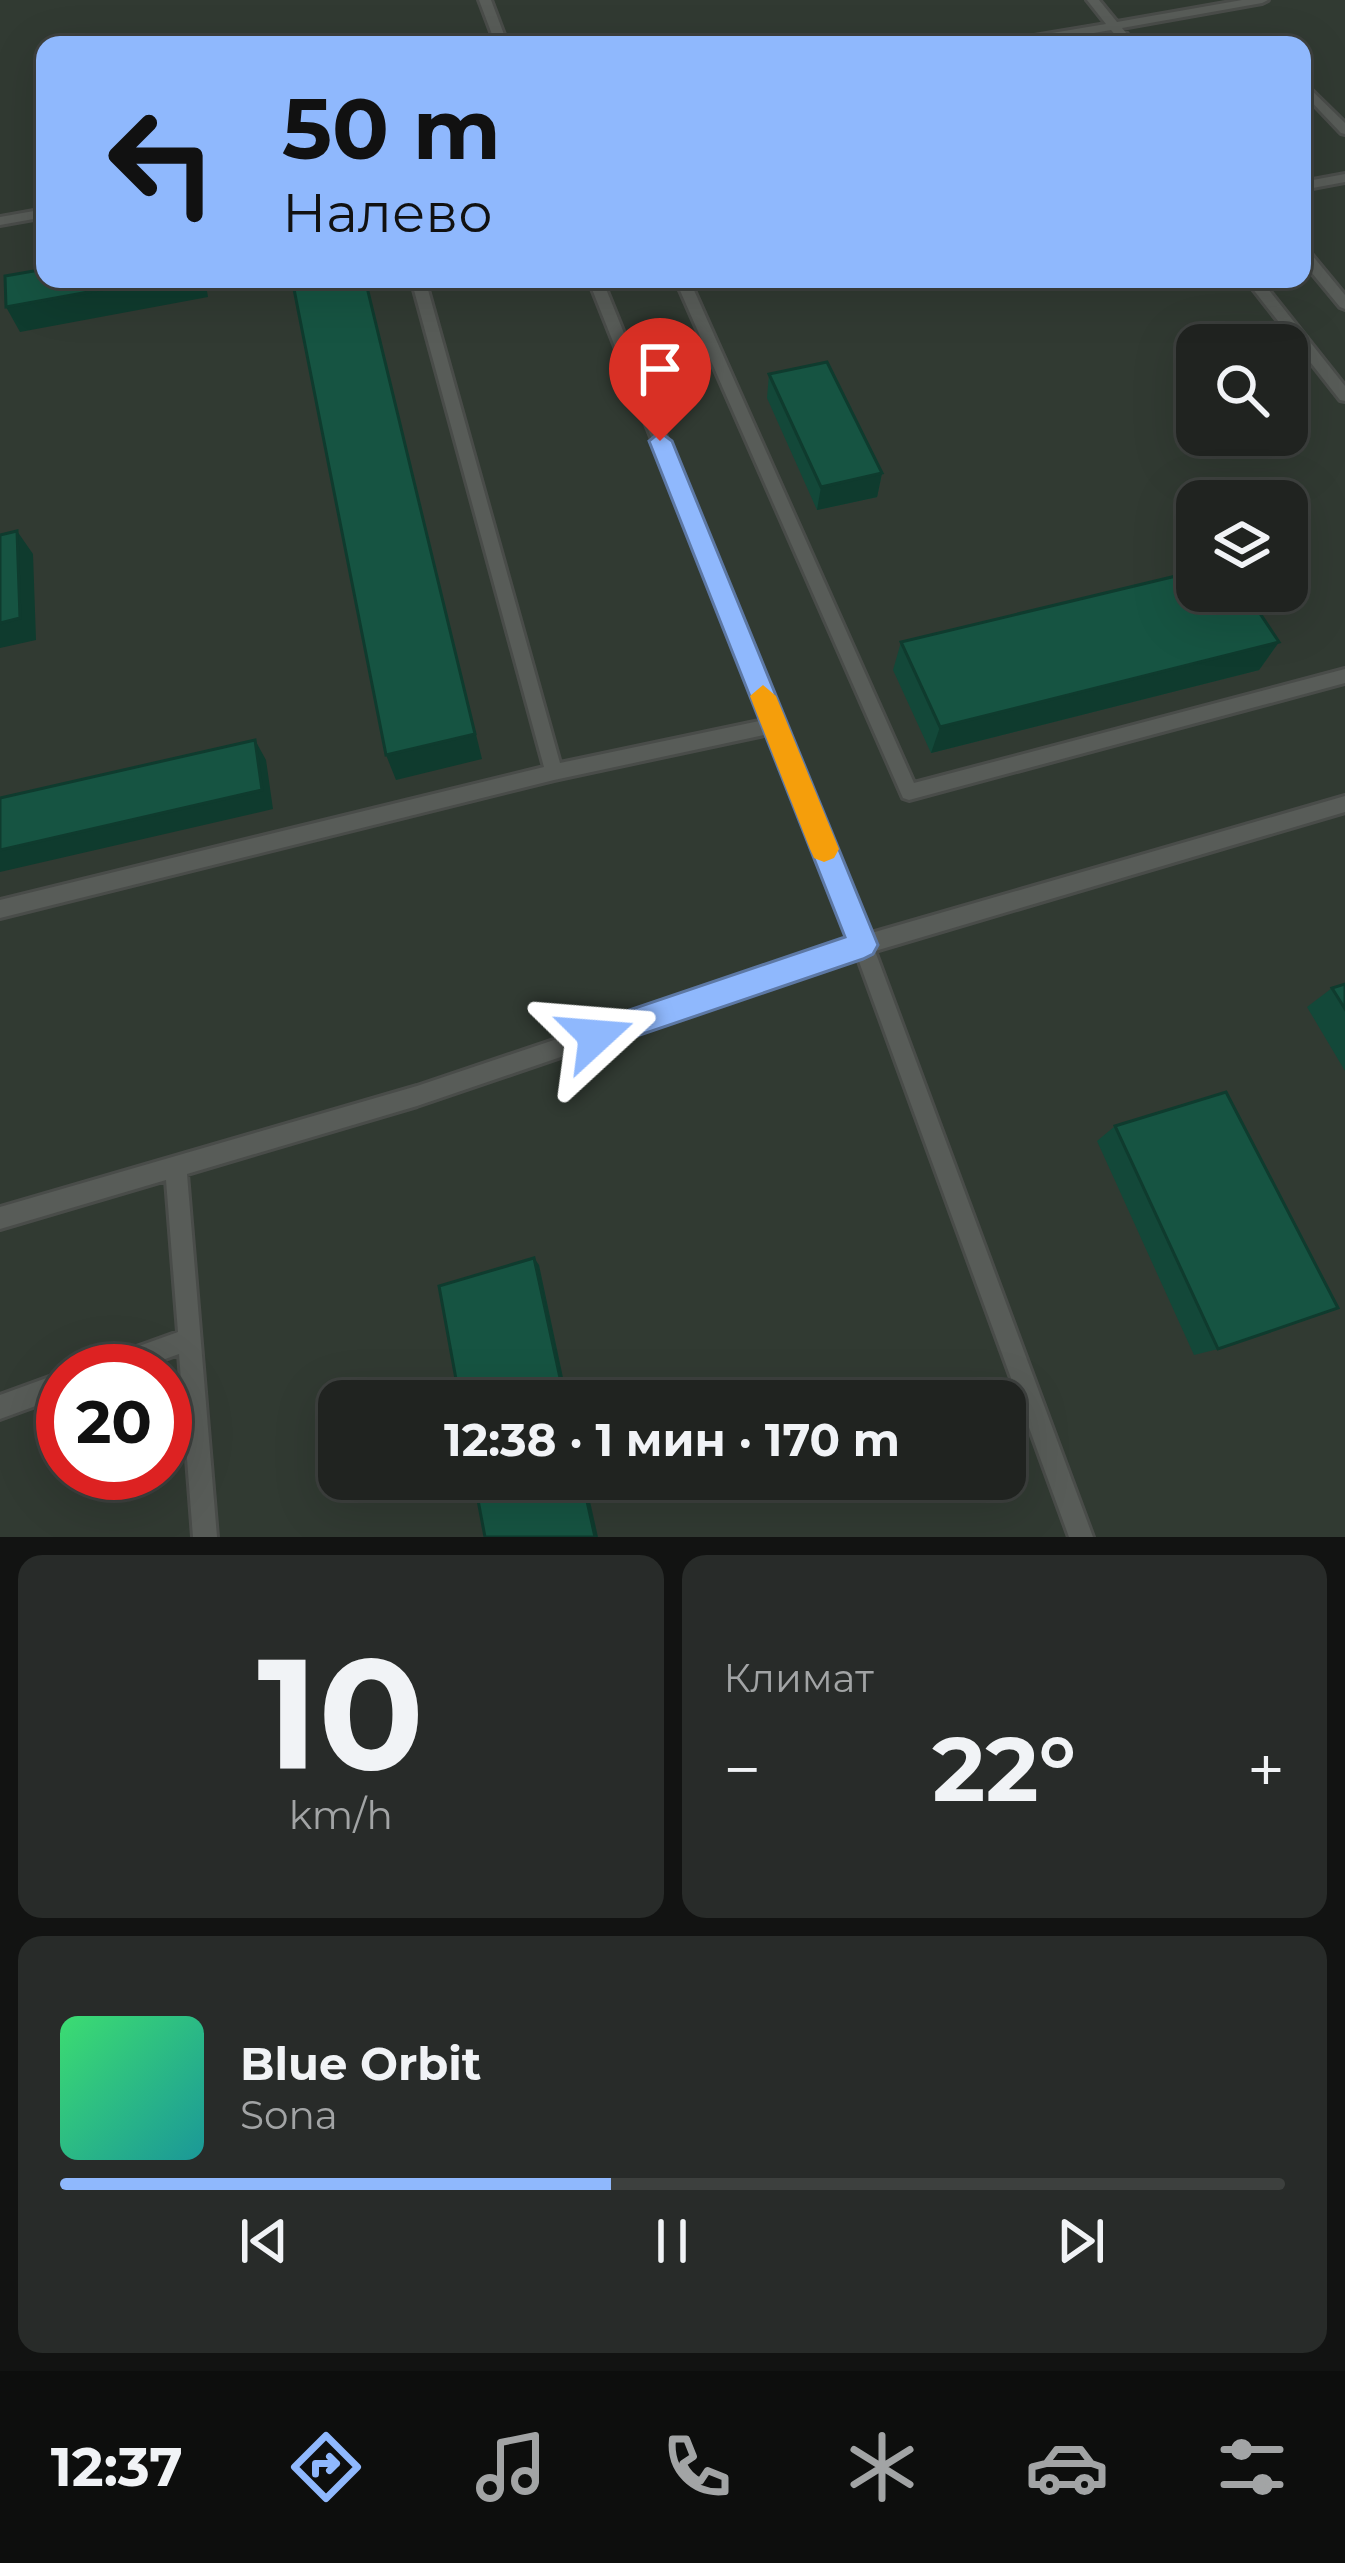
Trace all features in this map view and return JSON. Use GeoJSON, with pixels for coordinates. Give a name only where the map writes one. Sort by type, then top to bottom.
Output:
{"type":"FeatureCollection","features":[{"type":"Feature","properties":{"kind":"lane"},"geometry":{"type":"LineString","coordinates":[[485,0],[499,36]]}},
{"type":"Feature","properties":{"kind":"lane"},"geometry":{"type":"LineString","coordinates":[[1093,0],[1122,36]]}},
{"type":"Feature","properties":{"kind":"lane"},"geometry":{"type":"LineString","coordinates":[[1056,36],[1262,0]]}},
{"type":"Feature","properties":{"kind":"lane"},"geometry":{"type":"LineString","coordinates":[[1311,95],[1345,130]]}},
{"type":"Feature","properties":{"kind":"lane"},"geometry":{"type":"LineString","coordinates":[[1311,184],[1345,178]]}},
{"type":"Feature","properties":{"kind":"lane"},"geometry":{"type":"LineString","coordinates":[[0,221],[36,215]]}},
{"type":"Feature","properties":{"kind":"lane"},"geometry":{"type":"LineString","coordinates":[[1311,263],[1345,304]]}},
{"type":"Feature","properties":{"kind":"lane"},"geometry":{"type":"LineString","coordinates":[[420,288],[554,772]]}},
{"type":"Feature","properties":{"kind":"lane"},"geometry":{"type":"LineString","coordinates":[[599,288],[863,945],[1081,1537]]}},
{"type":"Feature","properties":{"kind":"lane"},"geometry":{"type":"LineString","coordinates":[[686,288],[909,792],[1345,676]]}},
{"type":"Feature","properties":{"kind":"lane"},"geometry":{"type":"LineString","coordinates":[[1259,288],[1345,396]]}},
{"type":"Feature","properties":{"kind":"lane"},"geometry":{"type":"LineString","coordinates":[[0,909],[554,772],[775,724]]}},
{"type":"Feature","properties":{"kind":"lane"},"geometry":{"type":"LineString","coordinates":[[0,1218],[417,1096],[863,945],[1345,805]]}},
{"type":"Feature","properties":{"kind":"lane"},"geometry":{"type":"LineString","coordinates":[[176,1167],[205,1537]]}},
{"type":"Feature","properties":{"kind":"lane"},"geometry":{"type":"LineString","coordinates":[[175,1344],[189,1339]]}},
{"type":"Feature","properties":{"kind":"lane"},"geometry":{"type":"LineString","coordinates":[[0,1407],[36,1394]]}},
{"type":"Feature","properties":{"kind":"shaded area"},"geometry":{"type":"Polygon","coordinates":[[[0,0],[1345,0],[1345,1537],[0,1537],[0,0]]]}},
{"type":"Feature","properties":{"kind":"building"},"geometry":{"type":"Polygon","coordinates":[[[36,271],[36,288],[110,288],[6,307],[5,276],[36,271]]]}},
{"type":"Feature","properties":{"kind":"building"},"geometry":{"type":"Polygon","coordinates":[[[294,288],[367,288],[475,734],[386,755],[294,288]]]}},
{"type":"Feature","properties":{"kind":"building"},"geometry":{"type":"Polygon","coordinates":[[[827,362],[882,473],[821,487],[769,374],[827,362]]]}},
{"type":"Feature","properties":{"kind":"building"},"geometry":{"type":"Polygon","coordinates":[[[17,531],[20,618],[0,623],[0,535],[17,531]]]}},
{"type":"Feature","properties":{"kind":"building"},"geometry":{"type":"Polygon","coordinates":[[[1176,576],[1176,612],[1259,612],[1279,642],[940,727],[901,642],[1176,576]]]}},
{"type":"Feature","properties":{"kind":"building"},"geometry":{"type":"Polygon","coordinates":[[[255,740],[262,790],[0,850],[0,798],[255,740]]]}},
{"type":"Feature","properties":{"kind":"building"},"geometry":{"type":"Polygon","coordinates":[[[1345,984],[1345,1009],[1332,988],[1345,984]]]}},
{"type":"Feature","properties":{"kind":"building"},"geometry":{"type":"Polygon","coordinates":[[[1226,1092],[1338,1308],[1218,1349],[1115,1126],[1226,1092]]]}},
{"type":"Feature","properties":{"kind":"building"},"geometry":{"type":"Polygon","coordinates":[[[534,1258],[560,1380],[456,1380],[439,1286],[534,1258]]]}},
{"type":"Feature","properties":{"kind":"building"},"geometry":{"type":"Polygon","coordinates":[[[478,1500],[587,1500],[595,1537],[485,1537],[478,1500]]]}},
{"type":"Feature","properties":{"kind":"slow traffic"},"geometry":{"type":"LineString","coordinates":[[763,696],[824,849]]}},
{"type":"Feature","properties":{"kind":"route"},"geometry":{"type":"LineString","coordinates":[[596,1036],[863,945],[660,441]]}}]}
